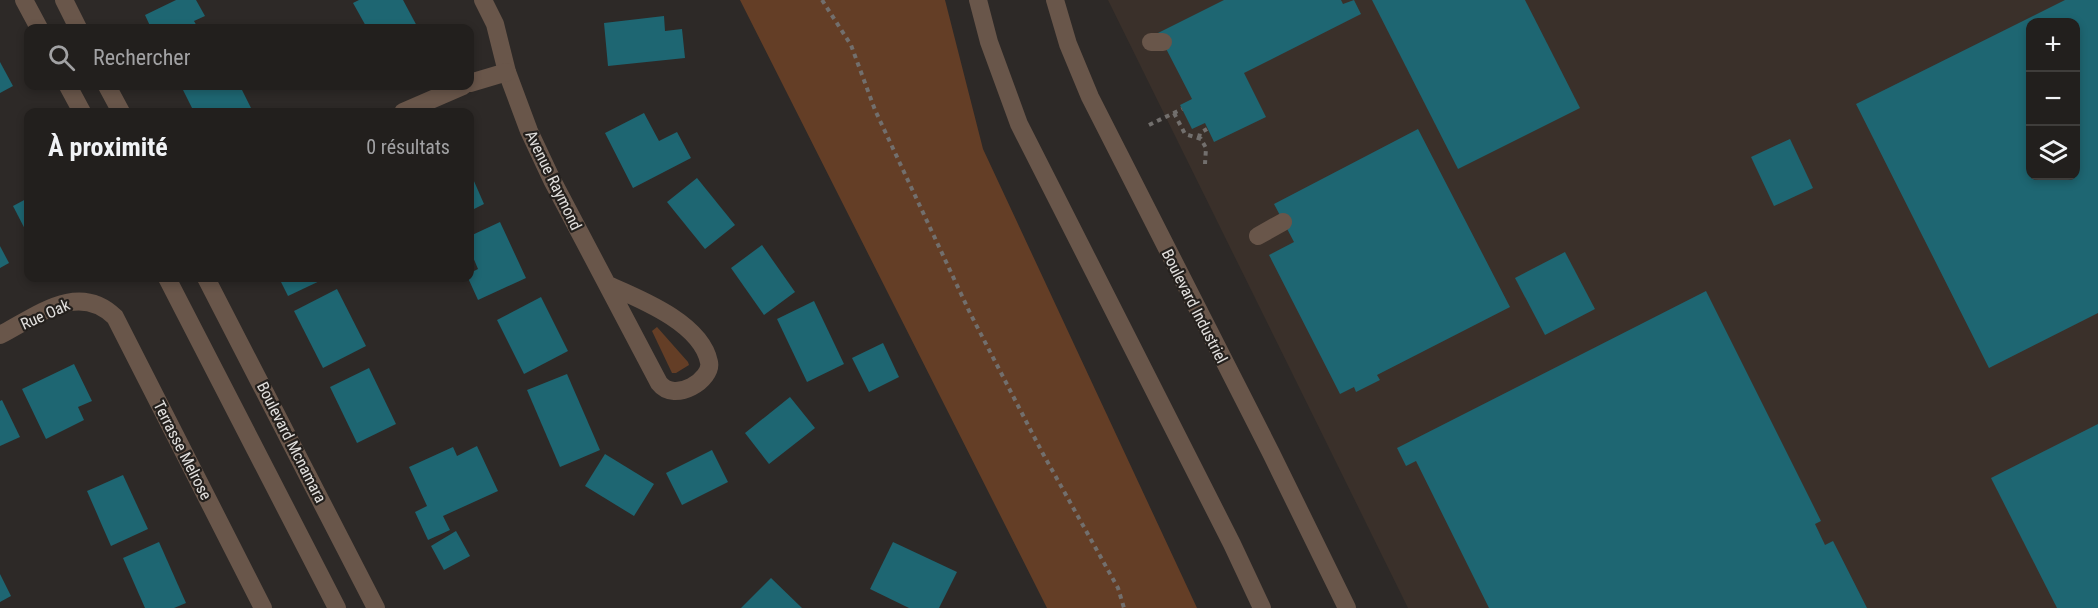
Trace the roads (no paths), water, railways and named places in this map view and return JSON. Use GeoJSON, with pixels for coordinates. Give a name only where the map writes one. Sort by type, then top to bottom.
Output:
{"type":"FeatureCollection","features":[{"type":"Feature","properties":{"kind":"street"},"geometry":{"type":"LineString","coordinates":[[24,0],[37,24]]}},
{"type":"Feature","properties":{"kind":"street"},"geometry":{"type":"LineString","coordinates":[[64,0],[76,24]]}},
{"type":"Feature","properties":{"kind":"street","name":"Avenue Raymond"},"geometry":{"type":"LineString","coordinates":[[483,0],[495,24],[507,72],[529,131],[552,180],[662,388],[678,392],[705,377],[710,367],[709,361],[692,334],[662,310],[608,285]]}},
{"type":"Feature","properties":{"kind":"street"},"geometry":{"type":"LineString","coordinates":[[978,0],[988,42],[1019,124],[1232,544],[1262,608]]}},
{"type":"Feature","properties":{"kind":"street","name":"Boulevard Industriel"},"geometry":{"type":"LineString","coordinates":[[1055,0],[1068,44],[1090,97],[1347,608]]}},
{"type":"Feature","properties":{"kind":"street"},"geometry":{"type":"LineString","coordinates":[[474,82],[507,72]]}},
{"type":"Feature","properties":{"kind":"street"},"geometry":{"type":"LineString","coordinates":[[70,90],[80,108]]}},
{"type":"Feature","properties":{"kind":"street"},"geometry":{"type":"LineString","coordinates":[[109,90],[119,108]]}},
{"type":"Feature","properties":{"kind":"street"},"geometry":{"type":"LineString","coordinates":[[411,108],[454,90]]}},
{"type":"Feature","properties":{"kind":"street"},"geometry":{"type":"LineString","coordinates":[[1258,236],[1283,222]]}},
{"type":"Feature","properties":{"kind":"street"},"geometry":{"type":"LineString","coordinates":[[169,282],[337,608]]}},
{"type":"Feature","properties":{"kind":"street","name":"Boulevard Mcnamara"},"geometry":{"type":"LineString","coordinates":[[208,282],[376,608]]}},
{"type":"Feature","properties":{"kind":"street","name":"Rue Oak"},"geometry":{"type":"LineString","coordinates":[[0,335],[66,302],[84,300],[93,302]]}},
{"type":"Feature","properties":{"kind":"street","name":"Terrasse Melrose"},"geometry":{"type":"LineString","coordinates":[[93,302],[108,311],[119,325],[263,608]]}}]}
